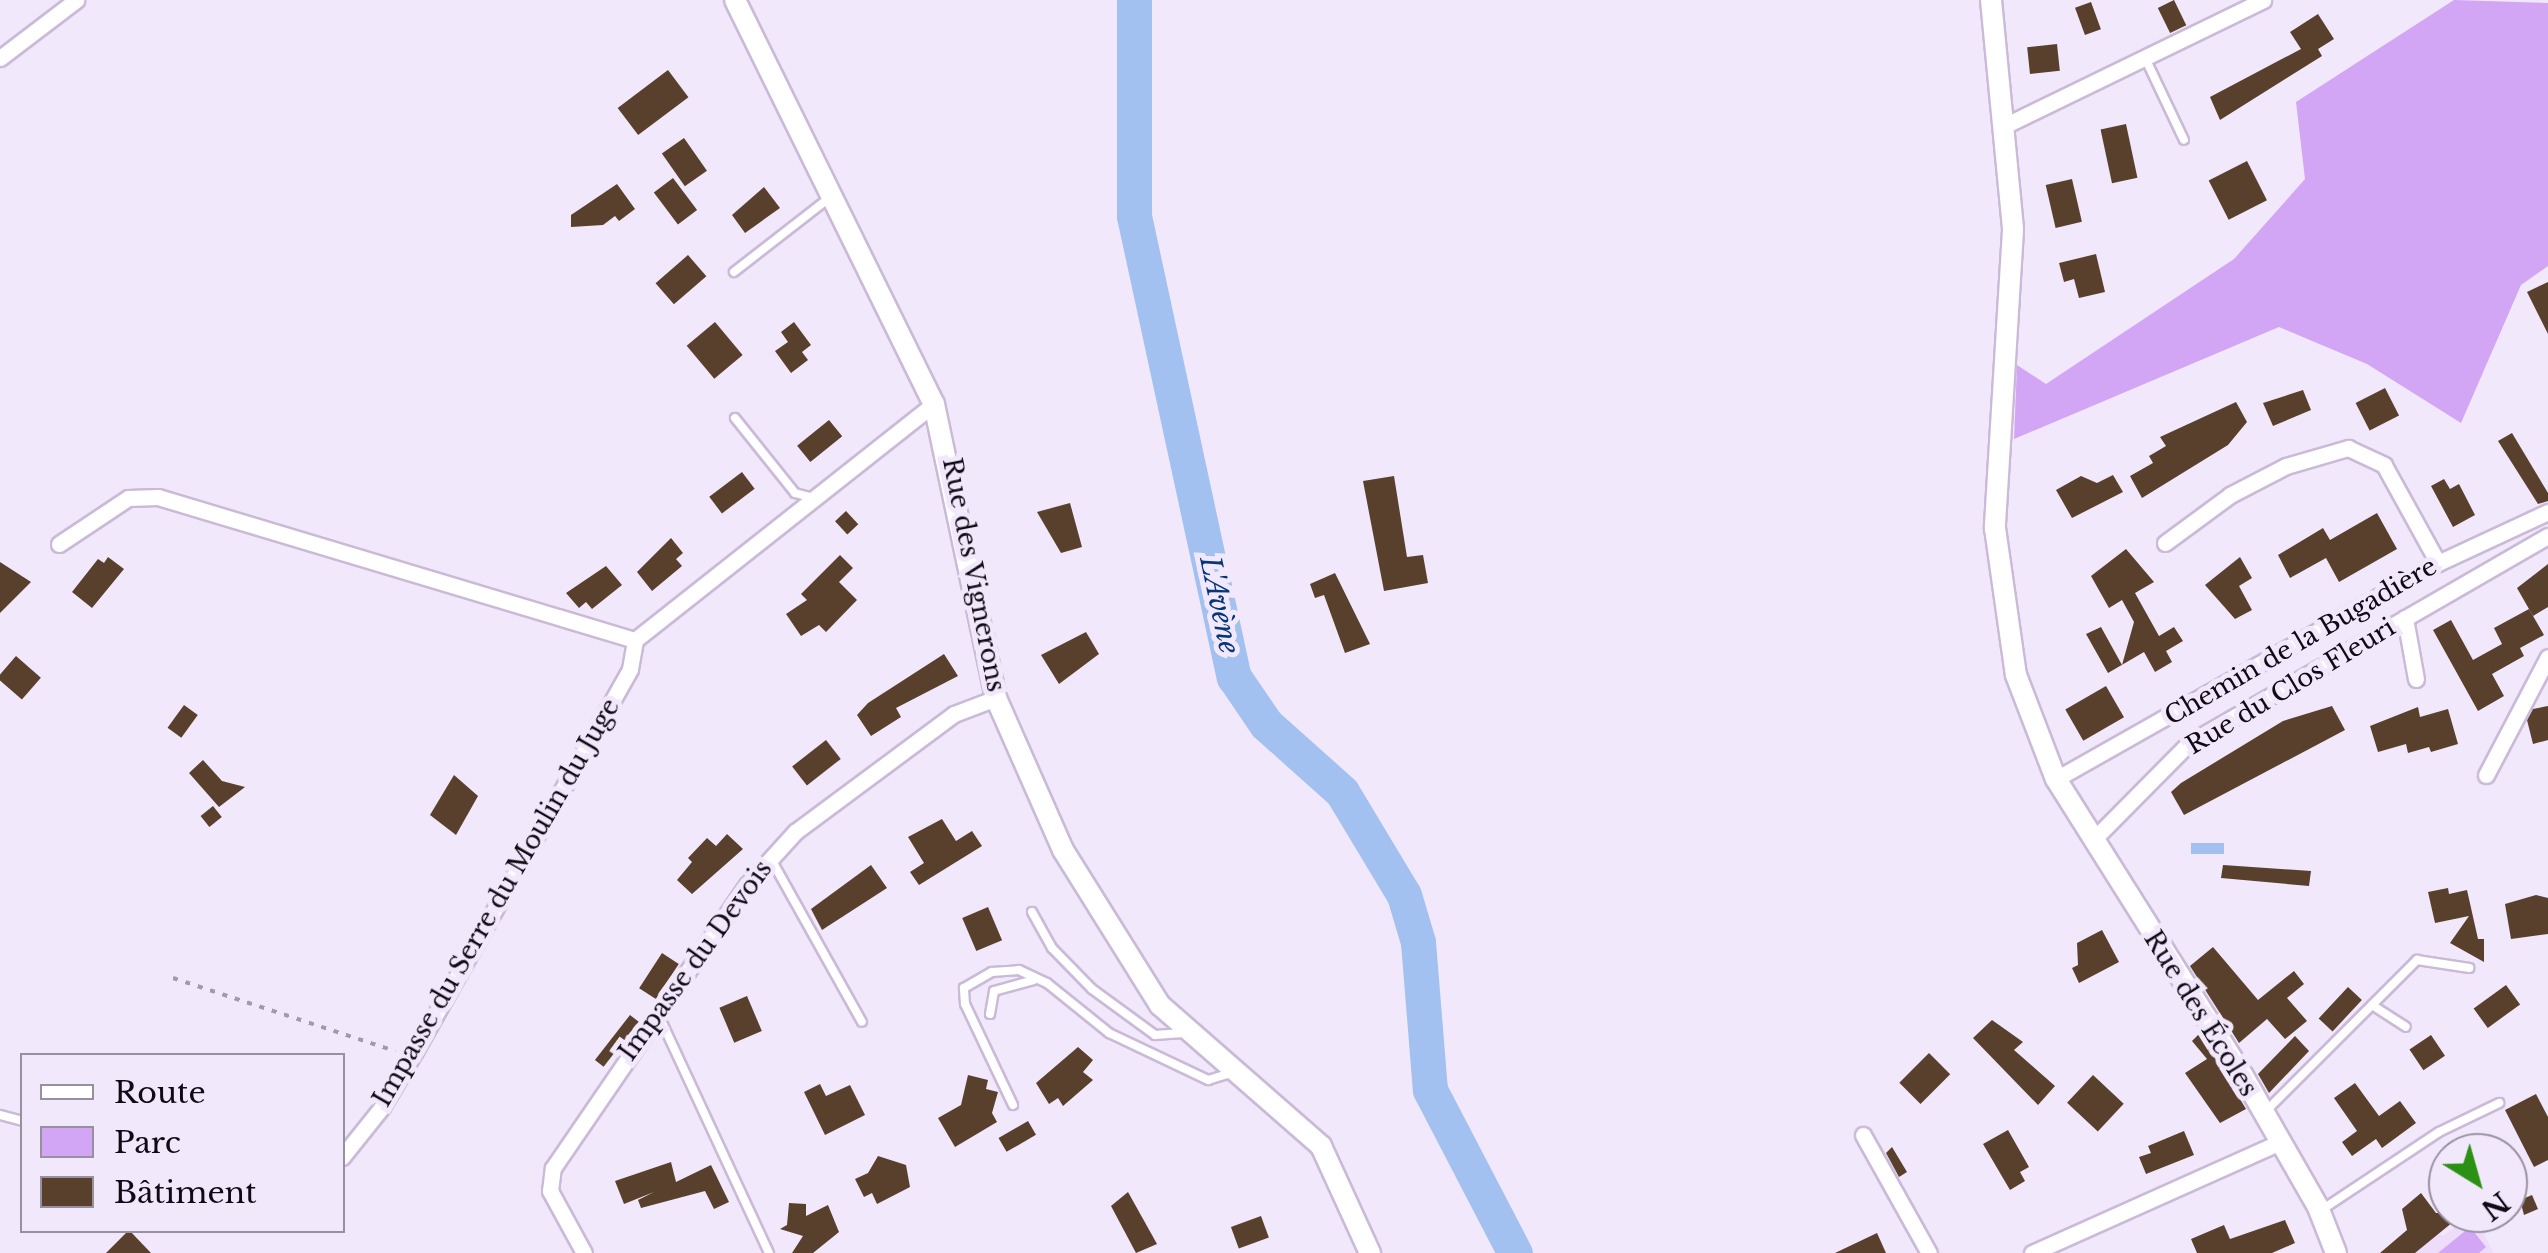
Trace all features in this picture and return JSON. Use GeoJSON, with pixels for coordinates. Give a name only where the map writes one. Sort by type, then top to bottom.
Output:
{"type":"FeatureCollection","features":[{"type":"Feature","properties":{"kind":"street"},"geometry":{"type":"LineString","coordinates":[[0,58],[76,0]]}},
{"type":"Feature","properties":{"kind":"street","name":"Rue des Vignerons"},"geometry":{"type":"LineString","coordinates":[[735,0],[934,404],[996,698],[1104,924],[1187,1032],[1321,1146],[1370,1253]]}},
{"type":"Feature","properties":{"kind":"street","name":"Rue des Écoles"},"geometry":{"type":"LineString","coordinates":[[1991,0],[2013,230],[1996,528],[2016,676],[2056,779],[2280,1142],[2320,1212],[2336,1253]]}},
{"type":"Feature","properties":{"kind":"street"},"geometry":{"type":"LineString","coordinates":[[2006,126],[2147,62],[2262,0]]}},
{"type":"Feature","properties":{"kind":"street"},"geometry":{"type":"LineString","coordinates":[[59,544],[128,498],[158,497],[635,640],[934,404]]}},
{"type":"Feature","properties":{"kind":"street"},"geometry":{"type":"LineString","coordinates":[[2166,543],[2230,495],[2286,466],[2348,448],[2384,465],[2438,563]]}},
{"type":"Feature","properties":{"kind":"street","name":"Chemin de la Bugadière"},"geometry":{"type":"LineString","coordinates":[[2056,779],[2438,563],[2548,512]]}},
{"type":"Feature","properties":{"kind":"street","name":"Rue du Clos Fleuri"},"geometry":{"type":"LineString","coordinates":[[2093,840],[2189,743],[2548,536]]}},
{"type":"Feature","properties":{"kind":"street","name":"Rue du Clos Fleuri"},"geometry":{"type":"LineString","coordinates":[[2405,618],[2416,679]]}},
{"type":"Feature","properties":{"kind":"street","name":"Impasse du Serre du Moulin du Juge"},"geometry":{"type":"LineString","coordinates":[[345,1153],[382,1107],[630,669],[635,640]]}},
{"type":"Feature","properties":{"kind":"street"},"geometry":{"type":"LineString","coordinates":[[2486,774],[2548,658]]}},
{"type":"Feature","properties":{"kind":"street","name":"Impasse du Devois"},"geometry":{"type":"LineString","coordinates":[[584,1253],[550,1191],[553,1168],[657,1012],[770,857],[954,714],[996,698]]}},
{"type":"Feature","properties":{"kind":"street"},"geometry":{"type":"LineString","coordinates":[[1862,1136],[1929,1253]]}},
{"type":"Feature","properties":{"kind":"street"},"geometry":{"type":"LineString","coordinates":[[2032,1253],[2280,1142]]}},
{"type":"Feature","properties":{"kind":"lane"},"geometry":{"type":"LineString","coordinates":[[2147,62],[2184,140]]}},
{"type":"Feature","properties":{"kind":"lane"},"geometry":{"type":"LineString","coordinates":[[734,272],[833,195]]}},
{"type":"Feature","properties":{"kind":"lane"},"geometry":{"type":"LineString","coordinates":[[735,418],[795,493],[814,498]]}},
{"type":"Feature","properties":{"kind":"lane"},"geometry":{"type":"LineString","coordinates":[[770,857],[862,1022]]}},
{"type":"Feature","properties":{"kind":"lane"},"geometry":{"type":"LineString","coordinates":[[1032,912],[1052,948],[1092,989],[1155,1035],[1187,1032]]}},
{"type":"Feature","properties":{"kind":"lane"},"geometry":{"type":"LineString","coordinates":[[2263,1114],[2416,960],[2470,968]]}},
{"type":"Feature","properties":{"kind":"lane"},"geometry":{"type":"LineString","coordinates":[[1013,1105],[965,1004],[964,988],[992,972],[1020,970],[1109,1033],[1208,1080],[1234,1072]]}},
{"type":"Feature","properties":{"kind":"lane"},"geometry":{"type":"LineString","coordinates":[[990,1014],[994,991],[1036,979]]}},
{"type":"Feature","properties":{"kind":"lane"},"geometry":{"type":"LineString","coordinates":[[2372,1004],[2406,1027]]}},
{"type":"Feature","properties":{"kind":"lane"},"geometry":{"type":"LineString","coordinates":[[657,1012],[769,1253]]}},
{"type":"Feature","properties":{"kind":"lane"},"geometry":{"type":"LineString","coordinates":[[2320,1212],[2439,1132],[2499,1104]]}},
{"type":"Feature","properties":{"kind":"path"},"geometry":{"type":"LineString","coordinates":[[173,978],[385,1052],[414,1051]]}},
{"type":"Feature","properties":{"kind":"shaded area"},"geometry":{"type":"Polygon","coordinates":[[[2439,1233],[2483,1233],[2494,1253],[2415,1253],[2439,1233]]]}},
{"type":"Feature","properties":{"kind":"green space"},"geometry":{"type":"Polygon","coordinates":[[[2454,0],[2548,3],[2548,266],[2521,285],[2461,423],[2367,364],[2279,327],[2014,439],[2017,365],[2046,384],[2234,259],[2305,179],[2296,102],[2454,0]]]}},
{"type":"Feature","properties":{"kind":"green space"},"geometry":{"type":"Polygon","coordinates":[[[2463,1233],[2475,1233],[2486,1247],[2479,1253],[2438,1253],[2463,1233]]]}},
{"type":"Feature","properties":{"kind":"water"},"geometry":{"type":"Polygon","coordinates":[[[2191,843],[2224,843],[2224,854],[2191,854],[2191,843]]]}},
{"type":"Feature","properties":{"kind":"building"},"geometry":{"type":"Polygon","coordinates":[[[2174,0],[2186,25],[2170,33],[2158,8],[2174,0]]]}},
{"type":"Feature","properties":{"kind":"building"},"geometry":{"type":"Polygon","coordinates":[[[2091,2],[2101,29],[2085,35],[2075,8],[2091,2]]]}},
{"type":"Feature","properties":{"kind":"building"},"geometry":{"type":"Polygon","coordinates":[[[2318,14],[2334,39],[2318,49],[2322,56],[2220,120],[2210,97],[2301,49],[2290,32],[2318,14]]]}},
{"type":"Feature","properties":{"kind":"building"},"geometry":{"type":"Polygon","coordinates":[[[2057,44],[2060,71],[2030,74],[2027,47],[2057,44]]]}},
{"type":"Feature","properties":{"kind":"building"},"geometry":{"type":"Polygon","coordinates":[[[668,70],[688,97],[638,135],[618,108],[668,70]]]}},
{"type":"Feature","properties":{"kind":"building"},"geometry":{"type":"Polygon","coordinates":[[[2126,124],[2137,178],[2112,183],[2101,129],[2126,124]]]}},
{"type":"Feature","properties":{"kind":"building"},"geometry":{"type":"Polygon","coordinates":[[[684,138],[707,171],[685,186],[662,153],[684,138]]]}},
{"type":"Feature","properties":{"kind":"building"},"geometry":{"type":"Polygon","coordinates":[[[2247,161],[2267,200],[2229,220],[2209,181],[2247,161]]]}},
{"type":"Feature","properties":{"kind":"building"},"geometry":{"type":"Polygon","coordinates":[[[673,178],[697,210],[678,224],[654,192],[673,178]]]}},
{"type":"Feature","properties":{"kind":"building"},"geometry":{"type":"Polygon","coordinates":[[[2072,179],[2082,222],[2056,228],[2046,185],[2072,179]]]}},
{"type":"Feature","properties":{"kind":"building"},"geometry":{"type":"Polygon","coordinates":[[[617,184],[635,209],[619,221],[615,216],[603,225],[571,227],[571,215],[617,184]]]}},
{"type":"Feature","properties":{"kind":"building"},"geometry":{"type":"Polygon","coordinates":[[[764,187],[780,208],[745,233],[732,215],[764,187]]]}},
{"type":"Feature","properties":{"kind":"building"},"geometry":{"type":"Polygon","coordinates":[[[2096,254],[2105,292],[2079,298],[2074,279],[2064,282],[2059,263],[2096,254]]]}},
{"type":"Feature","properties":{"kind":"building"},"geometry":{"type":"Polygon","coordinates":[[[688,255],[706,276],[674,304],[656,283],[688,255]]]}},
{"type":"Feature","properties":{"kind":"building"},"geometry":{"type":"Polygon","coordinates":[[[2548,282],[2548,334],[2527,292],[2548,282]]]}},
{"type":"Feature","properties":{"kind":"building"},"geometry":{"type":"Polygon","coordinates":[[[715,322],[743,355],[714,379],[687,346],[715,322]]]}},
{"type":"Feature","properties":{"kind":"building"},"geometry":{"type":"Polygon","coordinates":[[[794,322],[811,345],[802,352],[808,360],[791,373],[775,351],[788,342],[781,332],[794,322]]]}},
{"type":"Feature","properties":{"kind":"building"},"geometry":{"type":"Polygon","coordinates":[[[2385,388],[2399,416],[2370,431],[2356,403],[2385,388]]]}},
{"type":"Feature","properties":{"kind":"building"},"geometry":{"type":"Polygon","coordinates":[[[2303,390],[2311,410],[2273,426],[2263,403],[2303,390]]]}},
{"type":"Feature","properties":{"kind":"building"},"geometry":{"type":"Polygon","coordinates":[[[2236,402],[2247,422],[2228,445],[2142,498],[2130,476],[2153,463],[2149,456],[2166,446],[2160,437],[2236,402]]]}},
{"type":"Feature","properties":{"kind":"building"},"geometry":{"type":"Polygon","coordinates":[[[829,420],[842,436],[810,462],[797,446],[829,420]]]}},
{"type":"Feature","properties":{"kind":"building"},"geometry":{"type":"Polygon","coordinates":[[[2512,433],[2548,493],[2548,501],[2538,504],[2498,441],[2512,433]]]}},
{"type":"Feature","properties":{"kind":"building"},"geometry":{"type":"Polygon","coordinates":[[[742,472],[755,489],[722,513],[709,497],[742,472]]]}},
{"type":"Feature","properties":{"kind":"building"},"geometry":{"type":"Polygon","coordinates":[[[2113,475],[2123,492],[2072,518],[2056,490],[2081,476],[2097,483],[2113,475]]]}},
{"type":"Feature","properties":{"kind":"building"},"geometry":{"type":"Polygon","coordinates":[[[1394,476],[1407,557],[1423,555],[1428,583],[1384,591],[1363,481],[1394,476]]]}},
{"type":"Feature","properties":{"kind":"building"},"geometry":{"type":"Polygon","coordinates":[[[2444,479],[2450,489],[2459,484],[2475,515],[2453,527],[2431,486],[2444,479]]]}},
{"type":"Feature","properties":{"kind":"building"},"geometry":{"type":"Polygon","coordinates":[[[1070,503],[1082,547],[1061,553],[1037,512],[1070,503]]]}},
{"type":"Feature","properties":{"kind":"building"},"geometry":{"type":"Polygon","coordinates":[[[846,511],[858,524],[847,534],[835,521],[846,511]]]}},
{"type":"Feature","properties":{"kind":"building"},"geometry":{"type":"Polygon","coordinates":[[[2377,513],[2397,549],[2339,582],[2326,558],[2290,578],[2278,555],[2323,528],[2330,540],[2377,513]]]}},
{"type":"Feature","properties":{"kind":"building"},"geometry":{"type":"Polygon","coordinates":[[[671,538],[683,553],[676,559],[682,566],[652,591],[637,572],[671,538]]]}},
{"type":"Feature","properties":{"kind":"building"},"geometry":{"type":"Polygon","coordinates":[[[2126,549],[2154,582],[2135,593],[2159,636],[2174,627],[2183,641],[2166,651],[2172,662],[2155,672],[2144,652],[2122,665],[2134,622],[2122,600],[2109,608],[2091,576],[2126,549]]]}},
{"type":"Feature","properties":{"kind":"building"},"geometry":{"type":"Polygon","coordinates":[[[840,555],[853,568],[839,582],[857,600],[826,632],[819,625],[801,636],[786,614],[807,600],[801,594],[840,555]]]}},
{"type":"Feature","properties":{"kind":"building"},"geometry":{"type":"Polygon","coordinates":[[[108,557],[124,569],[92,608],[72,592],[98,559],[104,563],[108,557]]]}},
{"type":"Feature","properties":{"kind":"building"},"geometry":{"type":"Polygon","coordinates":[[[2240,557],[2252,578],[2239,586],[2252,610],[2235,619],[2205,585],[2240,557]]]}},
{"type":"Feature","properties":{"kind":"building"},"geometry":{"type":"Polygon","coordinates":[[[0,562],[31,582],[0,613],[0,562]]]}},
{"type":"Feature","properties":{"kind":"building"},"geometry":{"type":"Polygon","coordinates":[[[2548,564],[2548,607],[2533,616],[2517,588],[2548,564]]]}},
{"type":"Feature","properties":{"kind":"building"},"geometry":{"type":"Polygon","coordinates":[[[606,566],[622,585],[592,609],[586,602],[579,608],[566,593],[606,566]]]}},
{"type":"Feature","properties":{"kind":"building"},"geometry":{"type":"Polygon","coordinates":[[[1335,573],[1370,644],[1345,653],[1324,595],[1315,598],[1310,584],[1335,573]]]}},
{"type":"Feature","properties":{"kind":"building"},"geometry":{"type":"Polygon","coordinates":[[[2529,609],[2544,635],[2520,648],[2524,656],[2492,674],[2504,696],[2478,711],[2433,630],[2451,620],[2473,660],[2502,644],[2494,628],[2529,609]]]}},
{"type":"Feature","properties":{"kind":"building"},"geometry":{"type":"Polygon","coordinates":[[[2101,627],[2122,665],[2108,673],[2086,634],[2101,627]]]}},
{"type":"Feature","properties":{"kind":"building"},"geometry":{"type":"Polygon","coordinates":[[[1086,632],[1099,654],[1059,684],[1041,655],[1086,632]]]}},
{"type":"Feature","properties":{"kind":"building"},"geometry":{"type":"Polygon","coordinates":[[[944,654],[958,676],[896,708],[901,717],[871,736],[857,715],[868,703],[944,654]]]}},
{"type":"Feature","properties":{"kind":"building"},"geometry":{"type":"Polygon","coordinates":[[[16,656],[41,678],[22,700],[0,681],[0,674],[16,656]]]}},
{"type":"Feature","properties":{"kind":"building"},"geometry":{"type":"Polygon","coordinates":[[[2106,686],[2124,717],[2083,741],[2065,710],[2106,686]]]}},
{"type":"Feature","properties":{"kind":"building"},"geometry":{"type":"Polygon","coordinates":[[[184,705],[198,715],[181,738],[168,728],[184,705]]]}},
{"type":"Feature","properties":{"kind":"building"},"geometry":{"type":"Polygon","coordinates":[[[2332,706],[2345,730],[2184,815],[2171,792],[2181,783],[2283,721],[2332,706]]]}},
{"type":"Feature","properties":{"kind":"building"},"geometry":{"type":"Polygon","coordinates":[[[2548,706],[2548,740],[2533,744],[2527,720],[2533,709],[2548,706]]]}},
{"type":"Feature","properties":{"kind":"building"},"geometry":{"type":"Polygon","coordinates":[[[2418,707],[2420,717],[2448,709],[2458,744],[2431,752],[2429,747],[2408,753],[2406,744],[2378,752],[2370,726],[2418,707]]]}},
{"type":"Feature","properties":{"kind":"building"},"geometry":{"type":"Polygon","coordinates":[[[826,740],[841,759],[807,785],[792,766],[826,740]]]}},
{"type":"Feature","properties":{"kind":"building"},"geometry":{"type":"Polygon","coordinates":[[[203,760],[222,781],[245,787],[219,807],[189,773],[203,760]]]}},
{"type":"Feature","properties":{"kind":"building"},"geometry":{"type":"Polygon","coordinates":[[[454,775],[478,796],[456,835],[430,815],[454,775]]]}},
{"type":"Feature","properties":{"kind":"building"},"geometry":{"type":"Polygon","coordinates":[[[213,806],[222,817],[209,827],[201,816],[213,806]]]}},
{"type":"Feature","properties":{"kind":"building"},"geometry":{"type":"Polygon","coordinates":[[[942,819],[956,841],[972,831],[982,846],[919,885],[910,872],[924,863],[908,837],[942,819]]]}},
{"type":"Feature","properties":{"kind":"building"},"geometry":{"type":"Polygon","coordinates":[[[727,834],[743,849],[692,894],[677,880],[692,862],[688,858],[707,838],[716,846],[727,834]]]}},
{"type":"Feature","properties":{"kind":"building"},"geometry":{"type":"Polygon","coordinates":[[[871,865],[887,888],[822,930],[811,909],[871,865]]]}},
{"type":"Feature","properties":{"kind":"building"},"geometry":{"type":"Polygon","coordinates":[[[2223,865],[2311,871],[2309,886],[2221,878],[2223,865]]]}},
{"type":"Feature","properties":{"kind":"building"},"geometry":{"type":"Polygon","coordinates":[[[2448,888],[2449,894],[2467,890],[2478,939],[2484,939],[2484,962],[2450,943],[2469,916],[2435,923],[2428,892],[2448,888]]]}},
{"type":"Feature","properties":{"kind":"building"},"geometry":{"type":"Polygon","coordinates":[[[2536,895],[2548,898],[2548,934],[2511,939],[2505,904],[2536,895]]]}},
{"type":"Feature","properties":{"kind":"building"},"geometry":{"type":"Polygon","coordinates":[[[988,907],[1002,940],[976,951],[962,918],[988,907]]]}},
{"type":"Feature","properties":{"kind":"building"},"geometry":{"type":"Polygon","coordinates":[[[2102,930],[2119,962],[2079,983],[2072,968],[2078,965],[2077,943],[2102,930]]]}},
{"type":"Feature","properties":{"kind":"building"},"geometry":{"type":"Polygon","coordinates":[[[2213,947],[2258,1000],[2294,971],[2304,984],[2287,998],[2307,1021],[2285,1039],[2267,1019],[2239,1043],[2190,966],[2213,947]]]}},
{"type":"Feature","properties":{"kind":"building"},"geometry":{"type":"Polygon","coordinates":[[[662,953],[679,964],[656,999],[639,988],[662,953]]]}},
{"type":"Feature","properties":{"kind":"building"},"geometry":{"type":"Polygon","coordinates":[[[2506,985],[2520,1004],[2488,1028],[2474,1009],[2506,985]]]}},
{"type":"Feature","properties":{"kind":"building"},"geometry":{"type":"Polygon","coordinates":[[[2348,987],[2362,1000],[2333,1031],[2319,1018],[2348,987]]]}},
{"type":"Feature","properties":{"kind":"building"},"geometry":{"type":"Polygon","coordinates":[[[747,996],[762,1031],[734,1043],[719,1008],[747,996]]]}},
{"type":"Feature","properties":{"kind":"building"},"geometry":{"type":"Polygon","coordinates":[[[630,1015],[639,1022],[604,1067],[595,1060],[630,1015]]]}},
{"type":"Feature","properties":{"kind":"building"},"geometry":{"type":"Polygon","coordinates":[[[1992,1020],[2023,1042],[2014,1050],[2055,1086],[2038,1105],[1973,1038],[1992,1020]]]}},
{"type":"Feature","properties":{"kind":"building"},"geometry":{"type":"Polygon","coordinates":[[[2200,1033],[2246,1109],[2220,1123],[2185,1073],[2207,1059],[2192,1041],[2200,1033]]]}},
{"type":"Feature","properties":{"kind":"building"},"geometry":{"type":"Polygon","coordinates":[[[2431,1035],[2445,1056],[2423,1070],[2409,1050],[2431,1035]]]}},
{"type":"Feature","properties":{"kind":"building"},"geometry":{"type":"Polygon","coordinates":[[[2295,1036],[2309,1051],[2269,1093],[2258,1074],[2295,1036]]]}},
{"type":"Feature","properties":{"kind":"building"},"geometry":{"type":"Polygon","coordinates":[[[1078,1047],[1093,1060],[1083,1072],[1093,1080],[1063,1106],[1058,1098],[1049,1104],[1036,1083],[1078,1047]]]}},
{"type":"Feature","properties":{"kind":"building"},"geometry":{"type":"Polygon","coordinates":[[[1929,1053],[1950,1074],[1921,1104],[1899,1083],[1929,1053]]]}},
{"type":"Feature","properties":{"kind":"building"},"geometry":{"type":"Polygon","coordinates":[[[968,1075],[988,1080],[986,1089],[998,1092],[992,1113],[997,1122],[955,1147],[938,1118],[961,1105],[968,1075]]]}},
{"type":"Feature","properties":{"kind":"building"},"geometry":{"type":"Polygon","coordinates":[[[2093,1075],[2124,1104],[2098,1131],[2067,1103],[2093,1075]]]}},
{"type":"Feature","properties":{"kind":"building"},"geometry":{"type":"Polygon","coordinates":[[[2355,1083],[2379,1116],[2400,1101],[2416,1123],[2382,1148],[2376,1139],[2352,1156],[2342,1142],[2357,1131],[2334,1098],[2355,1083]]]}},
{"type":"Feature","properties":{"kind":"building"},"geometry":{"type":"Polygon","coordinates":[[[820,1084],[826,1096],[850,1085],[865,1115],[825,1135],[804,1092],[820,1084]]]}},
{"type":"Feature","properties":{"kind":"building"},"geometry":{"type":"Polygon","coordinates":[[[2536,1094],[2548,1117],[2548,1160],[2534,1167],[2528,1155],[2528,1133],[2517,1133],[2505,1110],[2536,1094]]]}},
{"type":"Feature","properties":{"kind":"building"},"geometry":{"type":"Polygon","coordinates":[[[1028,1121],[1036,1135],[1007,1152],[999,1138],[1028,1121]]]}},
{"type":"Feature","properties":{"kind":"building"},"geometry":{"type":"Polygon","coordinates":[[[2008,1130],[2029,1167],[2020,1172],[2025,1181],[2010,1190],[1983,1144],[2008,1130]]]}},
{"type":"Feature","properties":{"kind":"building"},"geometry":{"type":"Polygon","coordinates":[[[2184,1131],[2194,1155],[2146,1174],[2139,1157],[2151,1153],[2148,1146],[2184,1131]]]}},
{"type":"Feature","properties":{"kind":"building"},"geometry":{"type":"Polygon","coordinates":[[[1892,1147],[1907,1172],[1899,1177],[1886,1153],[1892,1147]]]}},
{"type":"Feature","properties":{"kind":"building"},"geometry":{"type":"Polygon","coordinates":[[[878,1156],[906,1165],[910,1187],[877,1204],[872,1193],[864,1197],[855,1179],[868,1173],[878,1156]]]}},
{"type":"Feature","properties":{"kind":"building"},"geometry":{"type":"Polygon","coordinates":[[[671,1162],[676,1182],[711,1165],[729,1202],[714,1209],[705,1191],[641,1208],[638,1200],[654,1192],[624,1204],[615,1181],[671,1162]]]}},
{"type":"Feature","properties":{"kind":"building"},"geometry":{"type":"Polygon","coordinates":[[[1128,1192],[1157,1244],[1136,1253],[1111,1206],[1128,1192]]]}},
{"type":"Feature","properties":{"kind":"building"},"geometry":{"type":"Polygon","coordinates":[[[2421,1193],[2428,1202],[2428,1233],[2440,1233],[2415,1253],[2380,1253],[2407,1230],[2402,1209],[2421,1193]]]}},
{"type":"Feature","properties":{"kind":"building"},"geometry":{"type":"Polygon","coordinates":[[[2532,1195],[2538,1209],[2528,1213],[2528,1197],[2532,1195]]]}},
{"type":"Feature","properties":{"kind":"building"},"geometry":{"type":"Polygon","coordinates":[[[789,1203],[806,1204],[806,1216],[828,1205],[839,1232],[813,1253],[792,1253],[803,1236],[780,1229],[787,1225],[789,1203]]]}},
{"type":"Feature","properties":{"kind":"building"},"geometry":{"type":"Polygon","coordinates":[[[1261,1216],[1269,1238],[1239,1249],[1231,1227],[1261,1216]]]}},
{"type":"Feature","properties":{"kind":"building"},"geometry":{"type":"Polygon","coordinates":[[[2285,1220],[2295,1243],[2272,1253],[2197,1253],[2191,1239],[2224,1225],[2230,1239],[2285,1220]]]}},
{"type":"Feature","properties":{"kind":"building"},"geometry":{"type":"Polygon","coordinates":[[[126,1233],[132,1233],[151,1253],[106,1253],[126,1233]]]}},
{"type":"Feature","properties":{"kind":"building"},"geometry":{"type":"Polygon","coordinates":[[[1877,1233],[1886,1253],[1835,1253],[1877,1233]]]}},
{"type":"Feature","properties":{"kind":"waterway","name":"L'Avène"},"geometry":{"type":"LineString","coordinates":[[1134,0],[1134,216],[1234,677],[1266,724],[1342,792],[1404,895],[1418,942],[1430,1090],[1515,1253]]}}]}
